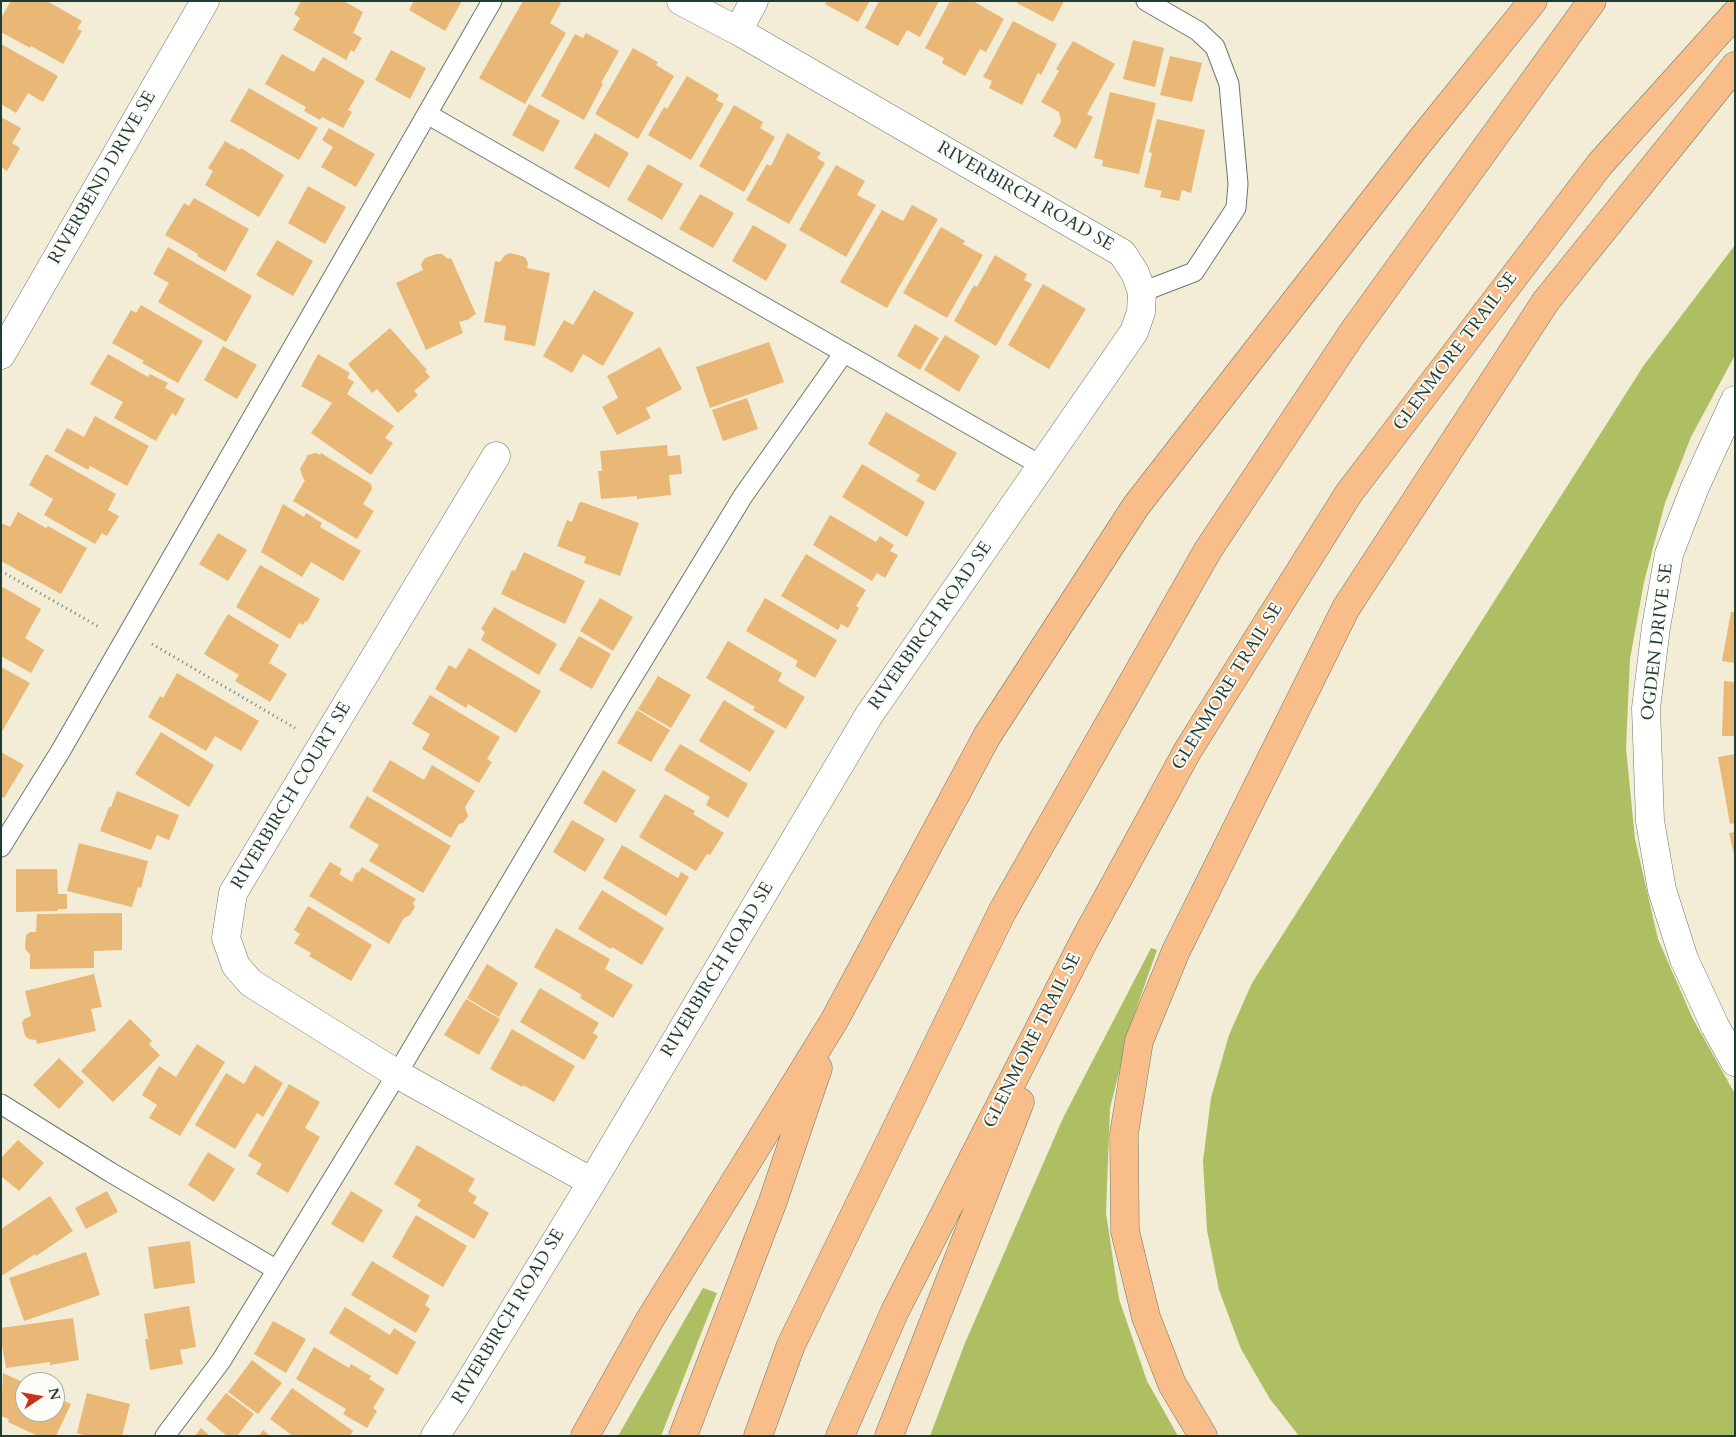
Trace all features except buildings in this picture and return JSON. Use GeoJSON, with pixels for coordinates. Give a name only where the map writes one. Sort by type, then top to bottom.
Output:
{"type":"FeatureCollection","features":[{"type":"Feature","properties":{"kind":"highway"},"geometry":{"type":"LineString","coordinates":[[585,1436],[649,1321],[834,1021],[987,736],[1136,506],[1417,145],[1532,1]]}},
{"type":"Feature","properties":{"kind":"highway"},"geometry":{"type":"LineString","coordinates":[[758,1436],[791,1346],[1002,912],[1208,550],[1353,332],[1592,1]]}},
{"type":"Feature","properties":{"kind":"highway","name":"GLENMORE TRAIL SE"},"geometry":{"type":"LineString","coordinates":[[840,1436],[895,1311],[1084,942],[1188,750],[1349,493],[1600,164],[1735,14]]}},
{"type":"Feature","properties":{"kind":"highway"},"geometry":{"type":"LineString","coordinates":[[1203,1436],[1172,1384],[1146,1317],[1125,1231],[1124,1134],[1139,1041],[1176,950],[1346,608],[1546,301],[1735,66]]}},
{"type":"Feature","properties":{"kind":"highway"},"geometry":{"type":"LineString","coordinates":[[889,1436],[1084,942]]}},
{"type":"Feature","properties":{"kind":"highway"},"geometry":{"type":"LineString","coordinates":[[683,1436],[773,1201],[834,1021]]}},
{"type":"Feature","properties":{"kind":"street","name":"RIVERBEND DRIVE SE"},"geometry":{"type":"LineString","coordinates":[[1,355],[205,1]]}},
{"type":"Feature","properties":{"kind":"street","name":"RIVERBIRCH ROAD SE"},"geometry":{"type":"LineString","coordinates":[[435,1436],[592,1182],[869,715],[1134,332],[1141,312],[1142,292],[1135,273],[1122,253],[738,31],[681,1]]}},
{"type":"Feature","properties":{"kind":"street"},"geometry":{"type":"LineString","coordinates":[[738,31],[754,1]]}},
{"type":"Feature","properties":{"kind":"street","name":"OGDEN DRIVE SE"},"geometry":{"type":"LineString","coordinates":[[1735,400],[1695,487],[1669,554],[1656,627],[1646,708],[1650,822],[1662,890],[1684,959],[1715,1026],[1735,1062]]}},
{"type":"Feature","properties":{"kind":"street","name":"RIVERBIRCH COURT SE"},"geometry":{"type":"LineString","coordinates":[[496,456],[233,893],[226,938],[236,966],[251,983],[397,1074],[592,1182]]}},
{"type":"Feature","properties":{"kind":"lane"},"geometry":{"type":"LineString","coordinates":[[1,847],[60,752],[492,1]]}},
{"type":"Feature","properties":{"kind":"lane"},"geometry":{"type":"LineString","coordinates":[[1142,292],[1194,272],[1236,208],[1238,184],[1229,84],[1215,47],[1198,31],[1146,1]]}},
{"type":"Feature","properties":{"kind":"lane"},"geometry":{"type":"LineString","coordinates":[[428,114],[843,354],[1042,466]]}},
{"type":"Feature","properties":{"kind":"lane"},"geometry":{"type":"LineString","coordinates":[[165,1436],[221,1361],[277,1270],[397,1074],[620,698],[743,496],[843,354]]}},
{"type":"Feature","properties":{"kind":"lane"},"geometry":{"type":"LineString","coordinates":[[1,1104],[110,1172],[277,1270]]}},
{"type":"Feature","properties":{"kind":"path"},"geometry":{"type":"LineString","coordinates":[[1,572],[102,628],[155,646],[323,744]]}},
{"type":"Feature","properties":{"kind":"green space"},"geometry":{"type":"Polygon","coordinates":[[[1735,245],[1735,355],[1691,437],[1665,503],[1644,582],[1630,659],[1626,748],[1635,839],[1658,939],[1692,1017],[1735,1094],[1735,1436],[1299,1436],[1270,1399],[1241,1349],[1219,1290],[1207,1230],[1203,1161],[1211,1098],[1229,1035],[1252,983],[1644,365],[1735,245]]]}},
{"type":"Feature","properties":{"kind":"green space"},"geometry":{"type":"Polygon","coordinates":[[[1151,948],[1157,950],[1132,1021],[1110,1108],[1106,1213],[1119,1299],[1147,1381],[1178,1436],[930,1436],[965,1343],[1063,1118],[1151,948]]]}},
{"type":"Feature","properties":{"kind":"green space"},"geometry":{"type":"Polygon","coordinates":[[[703,1288],[717,1293],[661,1436],[618,1436],[703,1288]]]}}]}
